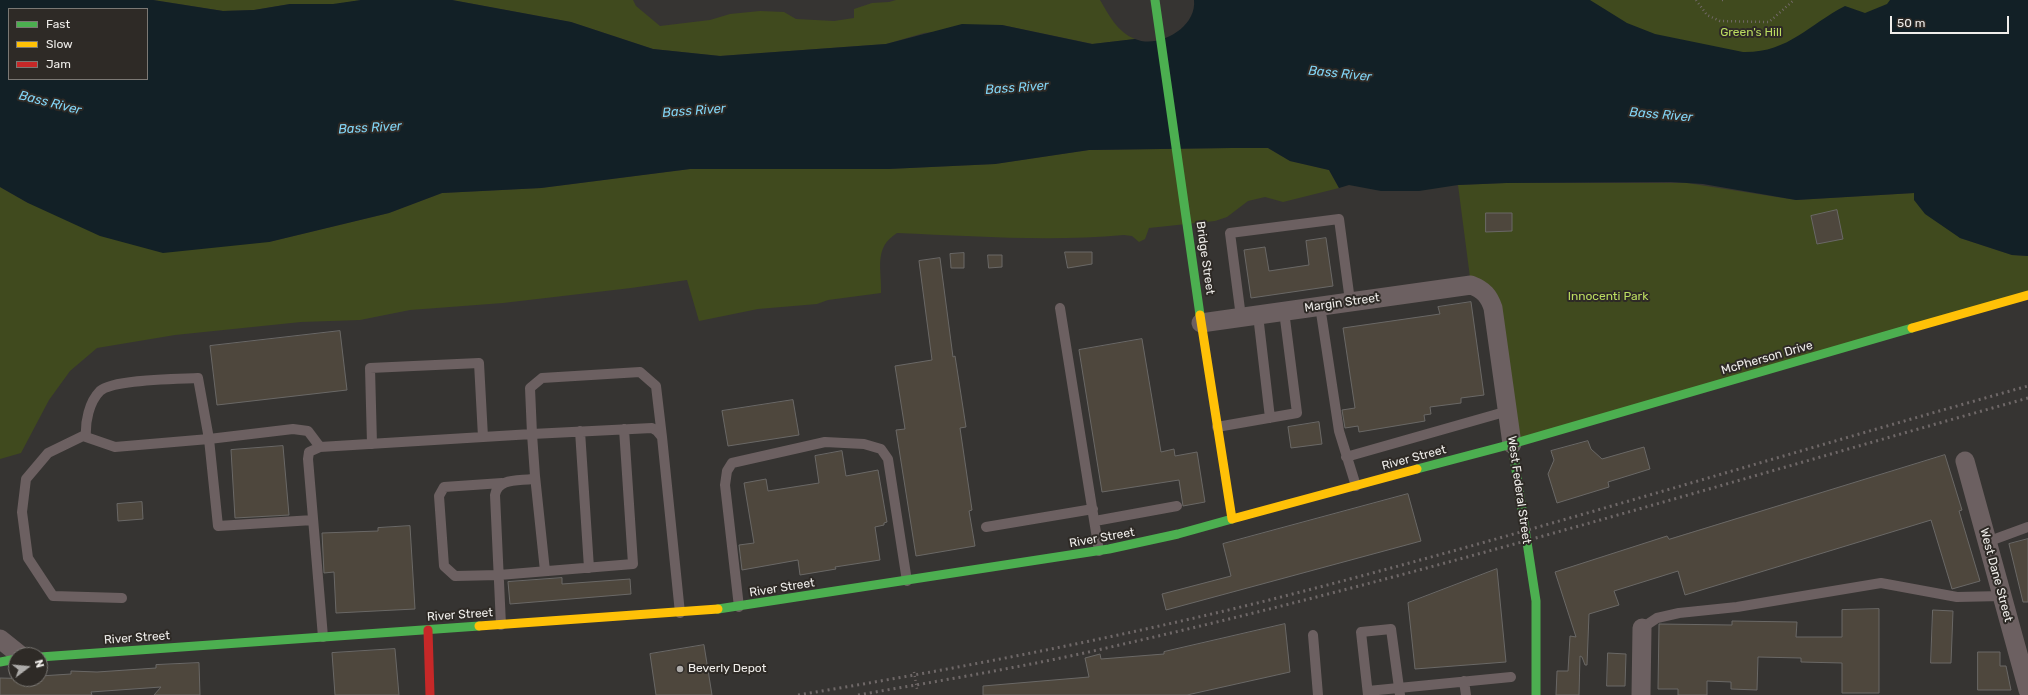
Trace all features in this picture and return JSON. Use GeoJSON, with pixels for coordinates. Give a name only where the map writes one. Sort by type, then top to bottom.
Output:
{"type":"FeatureCollection","features":[{"type":"Feature","properties":{"kind":"street","name":"Bridge Street"},"geometry":{"type":"LineString","coordinates":[[1155,0],[1201,323],[1232,519]]}},
{"type":"Feature","properties":{"kind":"street","name":"Margin Street"},"geometry":{"type":"LineString","coordinates":[[1201,323],[1461,285],[1471,285],[1482,289]]}},
{"type":"Feature","properties":{"kind":"street","name":"West Federal Street"},"geometry":{"type":"LineString","coordinates":[[1482,289],[1489,298],[1493,308],[1536,601],[1536,695]]}},
{"type":"Feature","properties":{"kind":"street","name":"McPherson Drive"},"geometry":{"type":"LineString","coordinates":[[1512,444],[2028,295]]}},
{"type":"Feature","properties":{"kind":"street","name":"River Street"},"geometry":{"type":"LineString","coordinates":[[48,656],[680,613],[739,607],[1144,543],[1512,444]]}},
{"type":"Feature","properties":{"kind":"street","name":"West Dane Street"},"geometry":{"type":"LineString","coordinates":[[1965,461],[2028,690]]}},
{"type":"Feature","properties":{"kind":"street"},"geometry":{"type":"LineString","coordinates":[[1641,695],[1642,628]]}},
{"type":"Feature","properties":{"kind":"street"},"geometry":{"type":"LineString","coordinates":[[428,630],[430,695]]}},
{"type":"Feature","properties":{"kind":"street"},"geometry":{"type":"LineString","coordinates":[[0,639],[10,647]]}},
{"type":"Feature","properties":{"kind":"lane"},"geometry":{"type":"LineString","coordinates":[[1270,418],[1250,316],[1230,233],[1339,219],[1350,302]]}},
{"type":"Feature","properties":{"kind":"lane"},"geometry":{"type":"LineString","coordinates":[[1320,306],[1339,431],[1356,486]]}},
{"type":"Feature","properties":{"kind":"lane"},"geometry":{"type":"LineString","coordinates":[[1060,308],[1099,551]]}},
{"type":"Feature","properties":{"kind":"lane"},"geometry":{"type":"LineString","coordinates":[[1217,427],[1297,413],[1284,311]]}},
{"type":"Feature","properties":{"kind":"lane"},"geometry":{"type":"LineString","coordinates":[[372,444],[370,368],[479,363],[484,437]]}},
{"type":"Feature","properties":{"kind":"lane"},"geometry":{"type":"LineString","coordinates":[[545,571],[535,476],[530,388],[542,378],[640,372],[656,386],[680,613]]}},
{"type":"Feature","properties":{"kind":"lane"},"geometry":{"type":"LineString","coordinates":[[85,435],[85,424],[92,404],[101,391],[116,384],[198,378],[208,439],[218,526],[313,524]]}},
{"type":"Feature","properties":{"kind":"lane"},"geometry":{"type":"LineString","coordinates":[[1346,457],[1508,411]]}},
{"type":"Feature","properties":{"kind":"lane"},"geometry":{"type":"LineString","coordinates":[[323,637],[308,459],[309,452],[320,447],[624,429],[652,428],[662,437]]}},
{"type":"Feature","properties":{"kind":"lane"},"geometry":{"type":"LineString","coordinates":[[85,435],[86,437],[115,447],[208,439],[293,429],[308,431],[320,447]]}},
{"type":"Feature","properties":{"kind":"lane"},"geometry":{"type":"LineString","coordinates":[[535,476],[532,479],[502,483],[444,487],[439,496],[444,566],[454,576],[499,575],[633,564],[624,429]]}},
{"type":"Feature","properties":{"kind":"lane"},"geometry":{"type":"LineString","coordinates":[[580,431],[589,568]]}},
{"type":"Feature","properties":{"kind":"lane"},"geometry":{"type":"LineString","coordinates":[[85,435],[48,453],[26,479],[22,512],[28,558],[53,596],[122,598]]}},
{"type":"Feature","properties":{"kind":"lane"},"geometry":{"type":"LineString","coordinates":[[739,607],[725,485],[727,471],[732,463],[825,442],[864,444],[881,449],[888,459],[907,581]]}},
{"type":"Feature","properties":{"kind":"lane"},"geometry":{"type":"LineString","coordinates":[[502,483],[496,488],[495,495],[502,625]]}},
{"type":"Feature","properties":{"kind":"lane"},"geometry":{"type":"LineString","coordinates":[[1094,521],[1178,506]]}},
{"type":"Feature","properties":{"kind":"lane"},"geometry":{"type":"LineString","coordinates":[[986,526],[1093,510]]}},
{"type":"Feature","properties":{"kind":"lane"},"geometry":{"type":"LineString","coordinates":[[1987,542],[2028,527]]}},
{"type":"Feature","properties":{"kind":"lane"},"geometry":{"type":"LineString","coordinates":[[1642,628],[1657,618],[1679,613],[1737,607],[1880,583],[1957,597],[2002,596]]}},
{"type":"Feature","properties":{"kind":"lane"},"geometry":{"type":"LineString","coordinates":[[1400,691],[1391,629],[1361,632],[1368,693],[1400,691],[1464,681],[1511,677]]}},
{"type":"Feature","properties":{"kind":"lane"},"geometry":{"type":"LineString","coordinates":[[1313,635],[1318,695]]}},
{"type":"Feature","properties":{"kind":"lane"},"geometry":{"type":"LineString","coordinates":[[1464,681],[1466,695]]}},
{"type":"Feature","properties":{"kind":"path"},"geometry":{"type":"LineString","coordinates":[[1696,0],[1707,15],[1720,21],[1769,22],[1794,0]]}},
{"type":"Feature","properties":{"kind":"path"},"geometry":{"type":"LineString","coordinates":[[914,672],[917,689]]}},
{"type":"Feature","properties":{"kind":"green space"},"geometry":{"type":"Polygon","coordinates":[[[153,0],[361,0],[333,5],[290,4],[254,10],[223,11],[153,0]]]}},
{"type":"Feature","properties":{"kind":"green space"},"geometry":{"type":"Polygon","coordinates":[[[452,0],[633,0],[636,6],[660,26],[710,20],[730,14],[760,11],[784,12],[796,19],[834,21],[854,18],[854,9],[872,3],[896,0],[1100,0],[1118,28],[1135,39],[1093,44],[1002,25],[924,33],[886,44],[720,56],[653,49],[571,22],[452,0]]]}},
{"type":"Feature","properties":{"kind":"green space","name":"Green's Hill"},"geometry":{"type":"Polygon","coordinates":[[[1555,0],[1911,0],[1753,66],[1650,46],[1555,0]]]}},
{"type":"Feature","properties":{"kind":"green space"},"geometry":{"type":"Polygon","coordinates":[[[1268,148],[1290,161],[1329,170],[1339,188],[1283,202],[1265,197],[1248,201],[1227,217],[1215,221],[1149,228],[1145,239],[1139,242],[1132,236],[1124,235],[1039,238],[897,233],[889,239],[882,252],[880,260],[881,293],[828,300],[817,304],[758,309],[699,321],[687,280],[503,303],[410,310],[360,320],[301,322],[175,335],[97,348],[70,371],[49,400],[21,453],[0,459],[0,187],[28,203],[269,242],[389,213],[442,193],[541,188],[690,169],[888,169],[995,164],[1089,150],[1268,148]]]}},
{"type":"Feature","properties":{"kind":"green space","name":"Innocenti Park"},"geometry":{"type":"Polygon","coordinates":[[[1506,183],[1687,183],[1796,200],[1914,193],[1960,238],[2012,255],[2028,256],[2028,295],[1512,444],[1493,308],[1471,285],[1458,185],[1506,183]]]}},
{"type":"Feature","properties":{"kind":"water","name":"Bass River"},"geometry":{"type":"Polygon","coordinates":[[[0,0],[153,0],[223,11],[254,10],[290,4],[333,4],[361,0],[452,0],[571,22],[653,49],[720,56],[886,44],[962,24],[1002,25],[1092,44],[1135,39],[1154,41],[1174,34],[1183,27],[1193,10],[1194,0],[1590,0],[1627,23],[1655,34],[1743,52],[1773,48],[1785,43],[1845,6],[1865,13],[1887,4],[1890,0],[2028,0],[2028,256],[2012,255],[1960,238],[1925,214],[1914,200],[1914,193],[1796,200],[1703,184],[1671,182],[1506,183],[1458,185],[1419,191],[1381,191],[1349,185],[1339,188],[1329,170],[1290,161],[1268,148],[1089,150],[995,164],[888,169],[690,169],[541,188],[442,193],[389,213],[269,242],[163,253],[100,236],[28,203],[0,187],[0,0]]]}},
{"type":"Feature","properties":{"kind":"building"},"geometry":{"type":"Polygon","coordinates":[[[1837,210],[1843,239],[1817,244],[1811,216],[1837,210]]]}},
{"type":"Feature","properties":{"kind":"building"},"geometry":{"type":"Polygon","coordinates":[[[1486,213],[1512,213],[1512,231],[1486,232],[1486,213]]]}},
{"type":"Feature","properties":{"kind":"building"},"geometry":{"type":"Polygon","coordinates":[[[1326,238],[1333,286],[1251,298],[1244,250],[1265,247],[1269,271],[1309,265],[1306,241],[1326,238]]]}},
{"type":"Feature","properties":{"kind":"building"},"geometry":{"type":"Polygon","coordinates":[[[1065,252],[1092,252],[1092,264],[1068,268],[1065,252]]]}},
{"type":"Feature","properties":{"kind":"building"},"geometry":{"type":"Polygon","coordinates":[[[964,253],[964,268],[951,268],[950,254],[964,253]]]}},
{"type":"Feature","properties":{"kind":"building"},"geometry":{"type":"Polygon","coordinates":[[[988,255],[1002,255],[1002,267],[989,268],[988,255]]]}},
{"type":"Feature","properties":{"kind":"building"},"geometry":{"type":"Polygon","coordinates":[[[940,258],[953,357],[955,356],[966,427],[960,428],[972,510],[969,511],[975,546],[916,556],[896,430],[905,429],[895,366],[932,360],[919,261],[940,258]]]}},
{"type":"Feature","properties":{"kind":"building"},"geometry":{"type":"Polygon","coordinates":[[[1471,302],[1484,395],[1461,398],[1461,403],[1430,407],[1431,414],[1424,415],[1425,421],[1359,432],[1358,426],[1345,428],[1342,410],[1355,408],[1343,328],[1440,314],[1438,307],[1471,302]]]}},
{"type":"Feature","properties":{"kind":"building"},"geometry":{"type":"Polygon","coordinates":[[[340,331],[347,390],[217,405],[210,346],[340,331]]]}},
{"type":"Feature","properties":{"kind":"building"},"geometry":{"type":"Polygon","coordinates":[[[1142,339],[1161,452],[1174,449],[1175,456],[1197,452],[1205,502],[1183,506],[1179,480],[1102,492],[1079,350],[1142,339]]]}},
{"type":"Feature","properties":{"kind":"building"},"geometry":{"type":"Polygon","coordinates":[[[793,400],[799,435],[728,446],[722,411],[793,400]]]}},
{"type":"Feature","properties":{"kind":"building"},"geometry":{"type":"Polygon","coordinates":[[[1319,422],[1322,444],[1291,448],[1288,427],[1319,422]]]}},
{"type":"Feature","properties":{"kind":"building"},"geometry":{"type":"Polygon","coordinates":[[[1588,441],[1591,449],[1602,459],[1644,447],[1650,469],[1608,482],[1609,487],[1557,503],[1548,474],[1554,460],[1551,451],[1588,441]]]}},
{"type":"Feature","properties":{"kind":"building"},"geometry":{"type":"Polygon","coordinates":[[[283,446],[289,515],[235,518],[231,450],[283,446]]]}},
{"type":"Feature","properties":{"kind":"building"},"geometry":{"type":"Polygon","coordinates":[[[842,451],[846,476],[878,470],[887,522],[884,523],[884,525],[875,527],[880,560],[835,567],[836,569],[800,575],[798,560],[742,570],[739,545],[754,543],[744,483],[766,479],[768,491],[819,483],[815,456],[842,451]]]}},
{"type":"Feature","properties":{"kind":"building"},"geometry":{"type":"Polygon","coordinates":[[[1945,455],[1962,510],[1959,511],[1980,581],[1952,589],[1931,520],[1685,595],[1678,571],[1614,591],[1619,605],[1589,614],[1587,665],[1585,665],[1582,657],[1580,656],[1579,695],[1556,695],[1557,671],[1568,671],[1570,636],[1576,637],[1555,572],[1667,536],[1669,539],[1945,455]]]}},
{"type":"Feature","properties":{"kind":"building"},"geometry":{"type":"Polygon","coordinates":[[[1408,494],[1421,541],[1166,610],[1162,594],[1231,576],[1223,544],[1408,494]]]}},
{"type":"Feature","properties":{"kind":"building"},"geometry":{"type":"Polygon","coordinates":[[[142,502],[143,519],[118,521],[117,504],[142,502]]]}},
{"type":"Feature","properties":{"kind":"building"},"geometry":{"type":"Polygon","coordinates":[[[410,526],[415,609],[336,613],[334,572],[324,573],[322,533],[378,531],[378,528],[410,526]]]}},
{"type":"Feature","properties":{"kind":"building"},"geometry":{"type":"Polygon","coordinates":[[[2028,539],[2028,602],[2023,602],[2009,544],[2028,539]]]}},
{"type":"Feature","properties":{"kind":"building"},"geometry":{"type":"Polygon","coordinates":[[[1497,569],[1506,662],[1415,669],[1408,603],[1497,569]]]}},
{"type":"Feature","properties":{"kind":"building"},"geometry":{"type":"Polygon","coordinates":[[[562,578],[562,584],[630,579],[631,594],[510,604],[508,582],[562,578]]]}},
{"type":"Feature","properties":{"kind":"building"},"geometry":{"type":"Polygon","coordinates":[[[1879,609],[1879,693],[1842,693],[1842,663],[1801,662],[1801,658],[1758,657],[1757,690],[1731,689],[1731,682],[1707,681],[1707,695],[1678,695],[1678,689],[1658,689],[1659,624],[1732,625],[1732,621],[1797,622],[1796,637],[1842,637],[1842,610],[1879,609]]]}},
{"type":"Feature","properties":{"kind":"building"},"geometry":{"type":"Polygon","coordinates":[[[1933,610],[1953,611],[1951,663],[1931,663],[1933,610]]]}},
{"type":"Feature","properties":{"kind":"building"},"geometry":{"type":"Polygon","coordinates":[[[1285,624],[1290,672],[1187,695],[983,695],[983,686],[1089,677],[1085,658],[1100,654],[1101,659],[1164,654],[1164,652],[1285,624]]]}},
{"type":"Feature","properties":{"kind":"building","name":"Beverly Depot"},"geometry":{"type":"Polygon","coordinates":[[[704,645],[712,695],[656,695],[650,654],[704,645]]]}},
{"type":"Feature","properties":{"kind":"building"},"geometry":{"type":"Polygon","coordinates":[[[395,649],[399,695],[335,695],[332,653],[395,649]]]}},
{"type":"Feature","properties":{"kind":"building"},"geometry":{"type":"Polygon","coordinates":[[[1978,652],[2000,652],[2000,666],[2006,666],[2011,690],[1978,690],[1978,652]]]}},
{"type":"Feature","properties":{"kind":"building"},"geometry":{"type":"Polygon","coordinates":[[[1608,653],[1626,654],[1625,686],[1607,686],[1608,653]]]}},
{"type":"Feature","properties":{"kind":"building"},"geometry":{"type":"Polygon","coordinates":[[[199,663],[200,695],[154,695],[161,687],[91,692],[92,695],[0,695],[0,678],[8,678],[8,687],[48,687],[48,675],[71,674],[71,671],[97,672],[156,668],[156,665],[199,663]]]}},
{"type":"Feature","properties":{"kind":"railway"},"geometry":{"type":"LineString","coordinates":[[798,695],[1042,651],[1164,625],[1285,596],[1564,520],[2028,386]]}},
{"type":"Feature","properties":{"kind":"railway"},"geometry":{"type":"LineString","coordinates":[[858,695],[1051,660],[1230,619],[1345,590],[1573,528],[2028,398]]}},
{"type":"Feature","properties":{"kind":"traffic: fast"},"geometry":{"type":"LineString","coordinates":[[1155,0],[1200,315]]}},
{"type":"Feature","properties":{"kind":"traffic: fast"},"geometry":{"type":"LineString","coordinates":[[1417,469],[1512,444],[1912,328]]}},
{"type":"Feature","properties":{"kind":"traffic: fast"},"geometry":{"type":"LineString","coordinates":[[1512,444],[1536,601],[1536,695]]}},
{"type":"Feature","properties":{"kind":"traffic: fast"},"geometry":{"type":"LineString","coordinates":[[718,609],[1109,549],[1178,534],[1232,519]]}},
{"type":"Feature","properties":{"kind":"traffic: fast"},"geometry":{"type":"LineString","coordinates":[[48,656],[479,626]]}},
{"type":"Feature","properties":{"kind":"traffic: fast"},"geometry":{"type":"LineString","coordinates":[[0,662],[8,660]]}},
{"type":"Feature","properties":{"kind":"traffic: slow"},"geometry":{"type":"LineString","coordinates":[[1912,328],[2028,295]]}},
{"type":"Feature","properties":{"kind":"traffic: slow"},"geometry":{"type":"LineString","coordinates":[[1200,315],[1232,519]]}},
{"type":"Feature","properties":{"kind":"traffic: slow"},"geometry":{"type":"LineString","coordinates":[[1232,519],[1417,469]]}},
{"type":"Feature","properties":{"kind":"traffic: slow"},"geometry":{"type":"LineString","coordinates":[[479,626],[718,609]]}},
{"type":"Feature","properties":{"kind":"traffic: jam"},"geometry":{"type":"LineString","coordinates":[[428,630],[430,695]]}},
{"type":"Feature","properties":{"kind":"place","name":"Beverly Depot"},"geometry":{"type":"Point","coordinates":[680,669]}}]}
